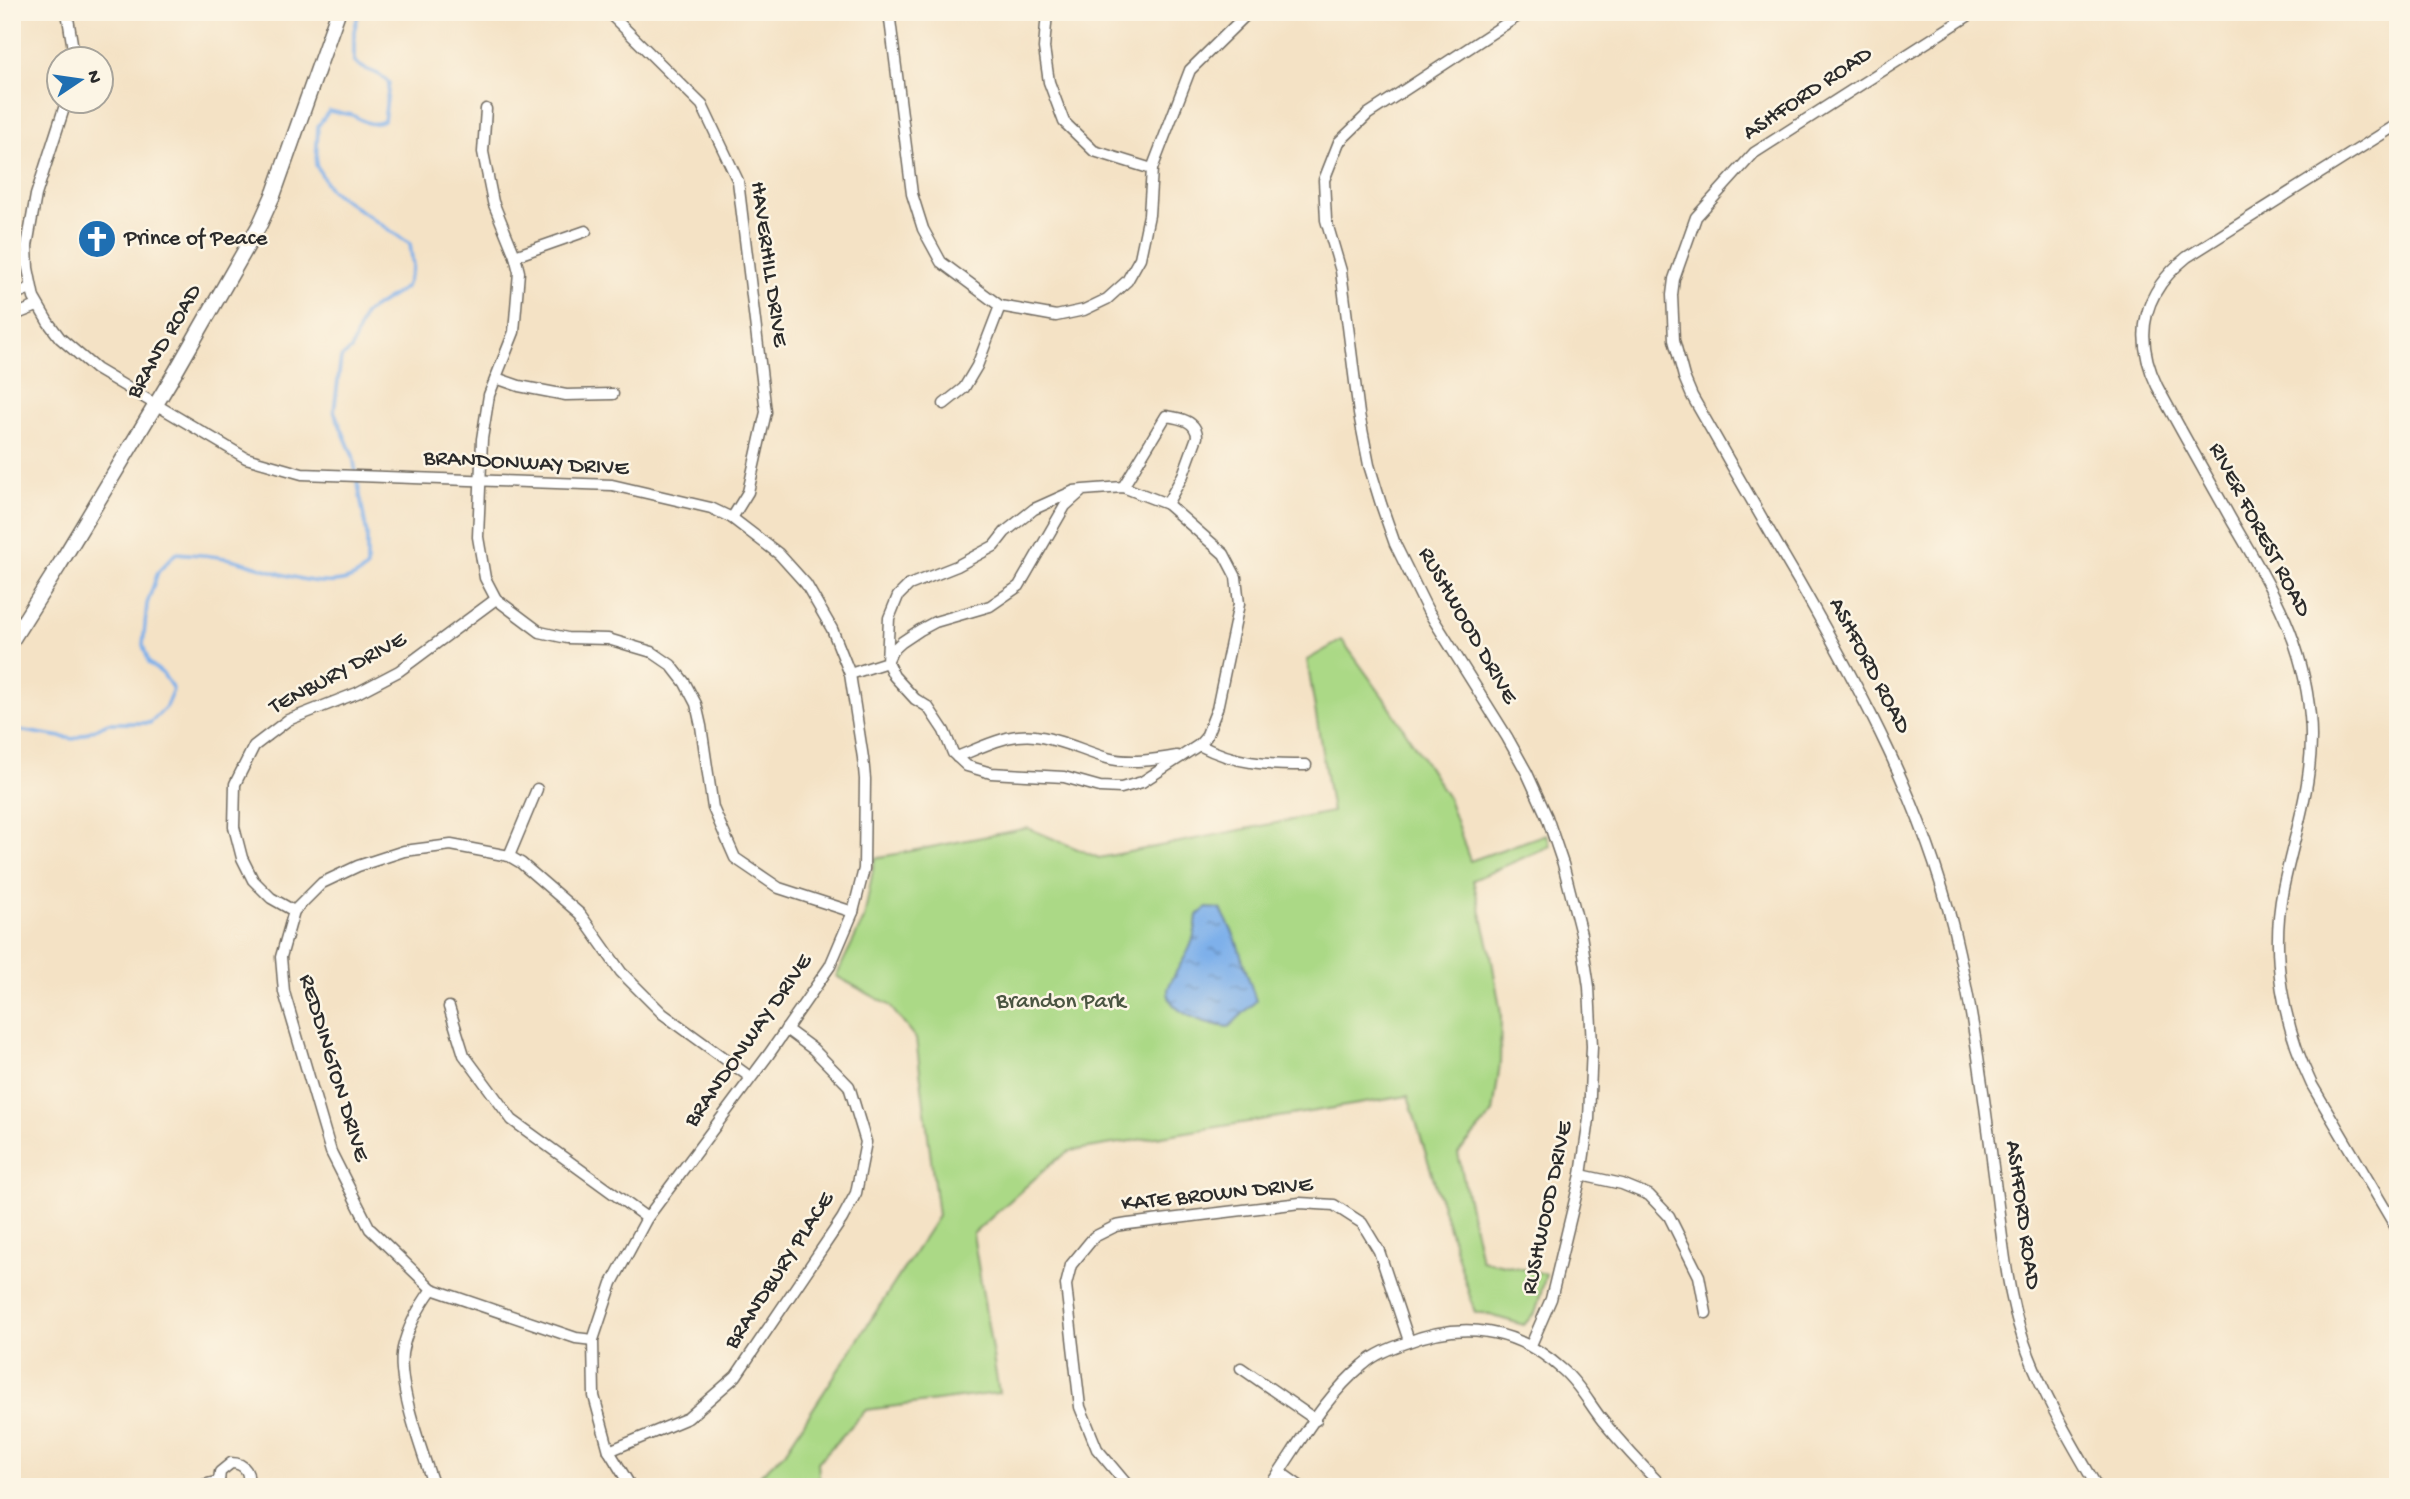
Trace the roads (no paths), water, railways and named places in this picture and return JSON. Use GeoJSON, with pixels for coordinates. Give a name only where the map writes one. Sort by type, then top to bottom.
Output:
{"type":"FeatureCollection","features":[{"type":"Feature","properties":{"kind":"main road","name":"BRAND ROAD"},"geometry":{"type":"LineString","coordinates":[[12,640],[155,405],[260,224],[274,193],[338,12]]}},
{"type":"Feature","properties":{"kind":"street"},"geometry":{"type":"LineString","coordinates":[[67,12],[73,46]]}},
{"type":"Feature","properties":{"kind":"street"},"geometry":{"type":"LineString","coordinates":[[889,12],[912,194],[923,229],[941,262],[1000,306],[1056,316],[1084,310],[1107,299],[1127,281],[1140,258],[1149,215],[1152,169],[1190,70],[1248,12]]}},
{"type":"Feature","properties":{"kind":"street"},"geometry":{"type":"LineString","coordinates":[[1047,12],[1044,48],[1049,82],[1063,122],[1094,151],[1152,169]]}},
{"type":"Feature","properties":{"kind":"street","name":"RUSHWOOD DRIVE"},"geometry":{"type":"LineString","coordinates":[[1524,12],[1368,114],[1339,142],[1324,180],[1326,220],[1341,271],[1360,424],[1381,504],[1395,544],[1427,609],[1527,773],[1546,817],[1570,888],[1586,964],[1592,1035],[1591,1094],[1581,1175],[1551,1299],[1531,1345]]}},
{"type":"Feature","properties":{"kind":"street","name":"ASHFORD ROAD"},"geometry":{"type":"LineString","coordinates":[[1974,12],[1754,153],[1696,217],[1674,279],[1672,325],[1677,356],[1692,396],[1835,644],[1887,744],[1915,810],[1954,930],[1974,1027],[2004,1250],[2022,1337],[2043,1391],[2097,1487]]}},
{"type":"Feature","properties":{"kind":"street","name":"HAVERHILL DRIVE"},"geometry":{"type":"LineString","coordinates":[[615,15],[702,105],[738,181],[766,412],[748,492],[732,518]]}},
{"type":"Feature","properties":{"kind":"street"},"geometry":{"type":"LineString","coordinates":[[486,109],[483,152],[493,202],[519,272],[514,332],[489,395],[482,439],[478,537],[485,578],[496,599],[540,632],[567,638],[608,639],[652,652],[671,665],[696,704],[713,808],[734,858],[779,888],[853,912]]}},
{"type":"Feature","properties":{"kind":"street","name":"BRANDONWAY DRIVE"},"geometry":{"type":"LineString","coordinates":[[62,116],[33,208],[27,246],[31,288],[37,306],[60,338],[96,369],[246,458],[302,474],[611,485],[711,508],[732,518],[779,554],[806,584],[832,629],[850,674],[865,779],[864,869],[853,912],[830,965],[647,1218],[612,1283],[593,1340],[594,1395],[609,1451],[631,1487]]}},
{"type":"Feature","properties":{"kind":"street","name":"RIVER FOREST ROAD"},"geometry":{"type":"LineString","coordinates":[[2398,124],[2187,257],[2170,271],[2157,287],[2149,307],[2144,339],[2147,363],[2157,386],[2278,600],[2297,648],[2309,707],[2311,754],[2304,804],[2283,891],[2279,920],[2278,958],[2285,1007],[2300,1062],[2398,1231]]}},
{"type":"Feature","properties":{"kind":"street"},"geometry":{"type":"LineString","coordinates":[[515,256],[586,231]]}},
{"type":"Feature","properties":{"kind":"street"},"geometry":{"type":"LineString","coordinates":[[12,295],[31,288]]}},
{"type":"Feature","properties":{"kind":"street"},"geometry":{"type":"LineString","coordinates":[[12,316],[37,306]]}},
{"type":"Feature","properties":{"kind":"street"},"geometry":{"type":"LineString","coordinates":[[944,404],[964,388],[977,366],[1000,306]]}},
{"type":"Feature","properties":{"kind":"street"},"geometry":{"type":"LineString","coordinates":[[496,378],[566,396],[613,394]]}},
{"type":"Feature","properties":{"kind":"street"},"geometry":{"type":"LineString","coordinates":[[1123,487],[1167,416],[1191,423],[1197,431],[1197,437],[1183,475],[1167,504]]}},
{"type":"Feature","properties":{"kind":"street"},"geometry":{"type":"LineString","coordinates":[[1123,487],[1167,504],[1224,554],[1236,577],[1239,604],[1217,709],[1206,737],[1199,745],[1142,782],[1122,788],[1100,787],[1064,777],[991,773],[967,766],[957,757],[928,706],[915,699],[894,676],[887,662],[889,618],[898,596],[909,585],[957,566],[994,546],[1034,509],[1074,491],[1083,490],[1123,487]]}},
{"type":"Feature","properties":{"kind":"street"},"geometry":{"type":"LineString","coordinates":[[850,674],[887,662],[892,651],[935,622],[990,606],[1019,586],[1065,506],[1083,490]]}},
{"type":"Feature","properties":{"kind":"street","name":"TENBURY DRIVE"},"geometry":{"type":"LineString","coordinates":[[294,911],[271,898],[253,880],[242,858],[234,827],[235,784],[254,746],[288,720],[358,693],[399,671],[496,599]]}},
{"type":"Feature","properties":{"kind":"street"},"geometry":{"type":"LineString","coordinates":[[957,757],[1001,739],[1033,736],[1076,746],[1110,758],[1144,761],[1183,755]]}},
{"type":"Feature","properties":{"kind":"street"},"geometry":{"type":"LineString","coordinates":[[1199,745],[1215,753],[1258,765],[1306,765]]}},
{"type":"Feature","properties":{"kind":"street"},"geometry":{"type":"LineString","coordinates":[[509,856],[537,789]]}},
{"type":"Feature","properties":{"kind":"street"},"geometry":{"type":"LineString","coordinates":[[294,911],[322,883],[358,866],[404,851],[451,845],[509,856],[521,863],[580,914],[621,972],[663,1014],[750,1077]]}},
{"type":"Feature","properties":{"kind":"street","name":"REDDINGTON DRIVE"},"geometry":{"type":"LineString","coordinates":[[294,911],[281,957],[284,992],[331,1152],[370,1229],[432,1289],[576,1338],[593,1340]]}},
{"type":"Feature","properties":{"kind":"street"},"geometry":{"type":"LineString","coordinates":[[449,1007],[464,1055],[512,1120],[647,1218]]}},
{"type":"Feature","properties":{"kind":"street","name":"BRANDBURY PLACE"},"geometry":{"type":"LineString","coordinates":[[609,1451],[688,1418],[736,1376],[842,1219],[856,1193],[866,1142],[849,1086],[813,1049],[786,1029]]}},
{"type":"Feature","properties":{"kind":"street"},"geometry":{"type":"LineString","coordinates":[[1581,1175],[1622,1184],[1649,1195],[1669,1216],[1699,1276],[1706,1313]]}},
{"type":"Feature","properties":{"kind":"street","name":"KATE BROWN DRIVE"},"geometry":{"type":"LineString","coordinates":[[1129,1487],[1097,1449],[1080,1407],[1066,1285],[1071,1265],[1094,1237],[1116,1226],[1128,1224],[1300,1203],[1334,1205],[1362,1223],[1379,1251],[1409,1341]]}},
{"type":"Feature","properties":{"kind":"street"},"geometry":{"type":"LineString","coordinates":[[432,1289],[416,1312],[402,1350],[405,1391],[434,1487]]}},
{"type":"Feature","properties":{"kind":"street"},"geometry":{"type":"LineString","coordinates":[[1269,1487],[1328,1401],[1363,1364],[1386,1350],[1409,1341],[1462,1329],[1492,1332],[1531,1345],[1578,1385],[1602,1420],[1663,1487]]}},
{"type":"Feature","properties":{"kind":"street"},"geometry":{"type":"LineString","coordinates":[[1241,1368],[1316,1420]]}},
{"type":"Feature","properties":{"kind":"street"},"geometry":{"type":"LineString","coordinates":[[196,1487],[220,1484],[223,1468],[236,1463],[247,1472],[246,1487]]}},
{"type":"Feature","properties":{"kind":"street"},"geometry":{"type":"LineString","coordinates":[[1280,1472],[1301,1487]]}},
{"type":"Feature","properties":{"kind":"water"},"geometry":{"type":"Polygon","coordinates":[[[1207,908],[1221,909],[1235,937],[1256,1001],[1229,1027],[1202,1021],[1182,1012],[1175,1006],[1168,990],[1192,943],[1197,915],[1207,908]]]}},
{"type":"Feature","properties":{"kind":"waterway"},"geometry":{"type":"LineString","coordinates":[[12,729],[74,739],[108,723],[150,723],[166,707],[173,689],[163,674],[149,663],[143,645],[147,604],[158,572],[176,553],[228,558],[304,580],[322,582],[339,582],[354,577],[367,567],[367,535],[353,456],[334,411],[341,358],[351,350],[364,314],[406,287],[413,266],[410,244],[330,190],[316,165],[318,126],[329,111],[352,115],[371,123],[384,121],[389,83],[381,75],[354,61],[354,31],[359,12]]}},
{"type":"Feature","properties":{"kind":"place","name":"Prince of Peace"},"geometry":{"type":"Point","coordinates":[97,239]}},
{"type":"Feature","properties":{"kind":"park label","name":"Brandon Park"},"geometry":{"type":"Point","coordinates":[1061,1002]}}]}
